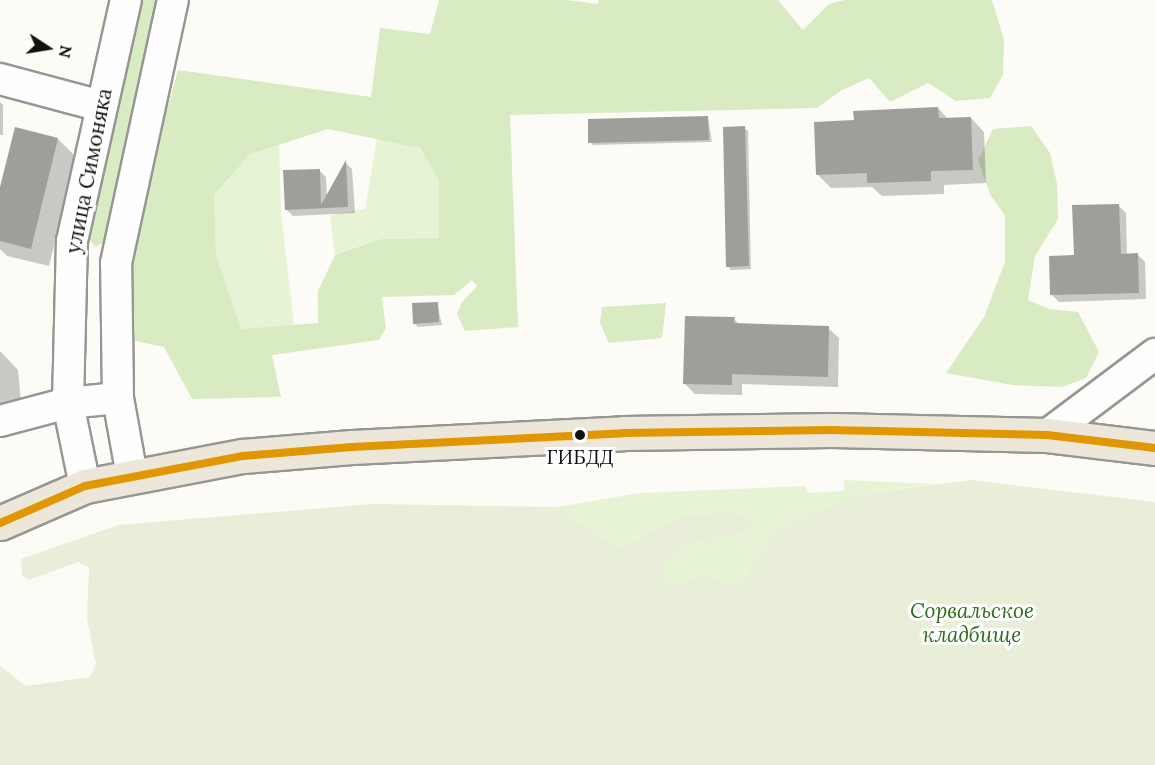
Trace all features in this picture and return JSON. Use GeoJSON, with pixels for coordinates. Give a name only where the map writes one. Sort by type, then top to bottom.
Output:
{"type":"FeatureCollection","features":[{"type":"Feature","properties":{"kind":"main road"},"geometry":{"type":"LineString","coordinates":[[0,523],[85,486],[243,456],[624,433],[831,430],[1047,435],[1155,448]]}},
{"type":"Feature","properties":{"kind":"street","name":"улица Симоняка"},"geometry":{"type":"LineString","coordinates":[[85,486],[69,403],[72,241],[126,0]]}},
{"type":"Feature","properties":{"kind":"street"},"geometry":{"type":"LineString","coordinates":[[132,476],[118,398],[117,263],[173,0]]}},
{"type":"Feature","properties":{"kind":"street"},"geometry":{"type":"LineString","coordinates":[[0,79],[101,106]]}},
{"type":"Feature","properties":{"kind":"street"},"geometry":{"type":"LineString","coordinates":[[1047,435],[1155,354]]}},
{"type":"Feature","properties":{"kind":"street"},"geometry":{"type":"LineString","coordinates":[[0,422],[69,403],[118,398]]}},
{"type":"Feature","properties":{"kind":"green space"},"geometry":{"type":"Polygon","coordinates":[[[140,0],[158,0],[105,242],[95,247],[88,237],[140,0]]]}},
{"type":"Feature","properties":{"kind":"green space"},"geometry":{"type":"Polygon","coordinates":[[[439,0],[566,0],[598,4],[599,0],[778,0],[803,30],[829,4],[844,0],[992,0],[1004,40],[1003,75],[990,98],[956,101],[928,83],[890,102],[869,78],[842,90],[817,108],[510,115],[518,327],[465,331],[457,314],[462,302],[477,286],[472,280],[454,295],[382,297],[386,328],[379,340],[272,355],[281,397],[192,399],[164,347],[130,340],[124,266],[178,70],[371,97],[380,28],[430,34],[439,0]],[[328,129],[250,154],[214,195],[216,255],[241,329],[318,323],[318,291],[335,255],[381,239],[439,238],[439,180],[420,148],[328,129]]]}},
{"type":"Feature","properties":{"kind":"green space"},"geometry":{"type":"Polygon","coordinates":[[[1031,126],[1050,153],[1057,184],[1058,219],[1035,256],[1028,300],[1049,309],[1078,312],[1099,352],[1086,378],[1062,387],[1012,385],[946,373],[984,317],[1005,262],[1005,216],[990,194],[978,160],[993,129],[1031,126]]]}},
{"type":"Feature","properties":{"kind":"green space"},"geometry":{"type":"Polygon","coordinates":[[[377,137],[420,148],[439,180],[439,238],[381,239],[335,255],[330,215],[365,209],[377,137]]]}},
{"type":"Feature","properties":{"kind":"green space"},"geometry":{"type":"Polygon","coordinates":[[[279,144],[281,211],[294,325],[241,330],[216,255],[213,196],[250,154],[279,144]]]}},
{"type":"Feature","properties":{"kind":"green space"},"geometry":{"type":"Polygon","coordinates":[[[666,303],[662,338],[609,343],[600,323],[602,307],[666,303]]]}},
{"type":"Feature","properties":{"kind":"green space"},"geometry":{"type":"Polygon","coordinates":[[[844,480],[934,484],[860,494],[745,575],[737,587],[706,576],[669,589],[662,571],[670,556],[693,540],[743,534],[751,520],[681,517],[618,549],[557,507],[640,493],[805,486],[808,493],[844,491],[844,480]]]}},
{"type":"Feature","properties":{"kind":"green space","name":"Сорвальское кладбище"},"geometry":{"type":"Polygon","coordinates":[[[971,480],[1155,502],[1155,765],[0,765],[0,666],[26,686],[90,677],[96,664],[87,619],[89,567],[78,562],[29,580],[22,575],[21,559],[118,525],[372,504],[557,507],[618,549],[681,517],[730,514],[752,520],[743,534],[693,541],[670,556],[662,571],[669,588],[706,576],[737,587],[780,529],[860,494],[971,480]]]}},
{"type":"Feature","properties":{"kind":"building"},"geometry":{"type":"Polygon","coordinates":[[[938,107],[939,118],[971,117],[973,170],[931,171],[931,181],[867,183],[867,173],[816,175],[814,122],[854,120],[853,111],[938,107]]]}},
{"type":"Feature","properties":{"kind":"building"},"geometry":{"type":"Polygon","coordinates":[[[708,116],[709,140],[588,143],[588,119],[708,116]]]}},
{"type":"Feature","properties":{"kind":"building"},"geometry":{"type":"Polygon","coordinates":[[[745,126],[749,266],[726,267],[723,127],[745,126]]]}},
{"type":"Feature","properties":{"kind":"building"},"geometry":{"type":"Polygon","coordinates":[[[15,127],[58,138],[31,249],[0,241],[0,187],[15,127]]]}},
{"type":"Feature","properties":{"kind":"building"},"geometry":{"type":"Polygon","coordinates":[[[346,160],[348,207],[285,210],[283,170],[320,169],[321,205],[346,160]]]}},
{"type":"Feature","properties":{"kind":"building"},"geometry":{"type":"Polygon","coordinates":[[[1119,204],[1121,254],[1138,253],[1139,293],[1050,295],[1049,256],[1074,255],[1072,205],[1119,204]]]}},
{"type":"Feature","properties":{"kind":"building"},"geometry":{"type":"Polygon","coordinates":[[[438,302],[439,322],[413,324],[412,303],[438,302]]]}},
{"type":"Feature","properties":{"kind":"building"},"geometry":{"type":"Polygon","coordinates":[[[685,316],[735,317],[734,323],[829,326],[828,377],[732,374],[732,385],[683,384],[685,316]]]}},
{"type":"Feature","properties":{"kind":"transit line"},"geometry":{"type":"LineString","coordinates":[[0,523],[85,486],[243,456],[352,447],[624,433],[831,430],[1047,435],[1155,448]]}},
{"type":"Feature","properties":{"kind":"place","name":"ГИБДД"},"geometry":{"type":"Point","coordinates":[580,435]}}]}
